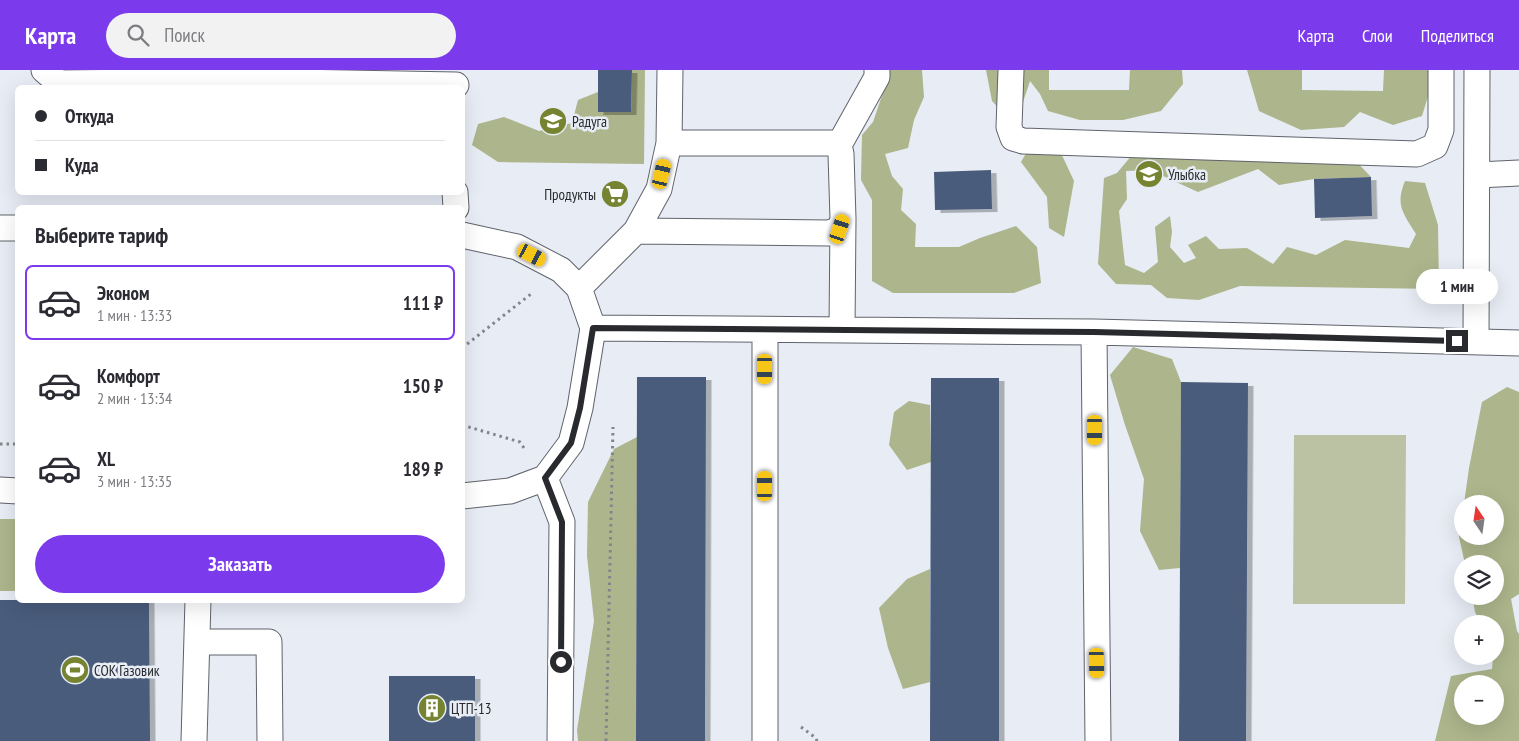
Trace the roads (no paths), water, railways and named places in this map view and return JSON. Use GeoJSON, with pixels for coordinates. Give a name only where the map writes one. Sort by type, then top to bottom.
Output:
{"type":"FeatureCollection","features":[{"type":"Feature","properties":{"kind":"lane"},"geometry":{"type":"LineString","coordinates":[[44,70],[58,83],[238,75],[456,81]]}},
{"type":"Feature","properties":{"kind":"lane"},"geometry":{"type":"LineString","coordinates":[[579,288],[636,231],[658,189],[669,143],[670,70]]}},
{"type":"Feature","properties":{"kind":"lane"},"geometry":{"type":"LineString","coordinates":[[842,330],[843,219],[841,154],[839,146],[877,77],[877,70]]}},
{"type":"Feature","properties":{"kind":"lane"},"geometry":{"type":"LineString","coordinates":[[1011,70],[1009,127],[1013,138],[1023,141],[1417,154],[1435,146],[1441,130],[1441,70]]}},
{"type":"Feature","properties":{"kind":"lane"},"geometry":{"type":"LineString","coordinates":[[1476,341],[1477,70]]}},
{"type":"Feature","properties":{"kind":"lane"},"geometry":{"type":"LineString","coordinates":[[1441,130],[1478,130]]}},
{"type":"Feature","properties":{"kind":"lane"},"geometry":{"type":"LineString","coordinates":[[669,143],[831,143],[839,146]]}},
{"type":"Feature","properties":{"kind":"lane"},"geometry":{"type":"LineString","coordinates":[[1478,175],[1519,173]]}},
{"type":"Feature","properties":{"kind":"lane"},"geometry":{"type":"LineString","coordinates":[[636,231],[830,233],[840,229],[843,219]]}},
{"type":"Feature","properties":{"kind":"lane"},"geometry":{"type":"LineString","coordinates":[[0,228],[15,228]]}},
{"type":"Feature","properties":{"kind":"lane"},"geometry":{"type":"LineString","coordinates":[[465,236],[517,247],[561,270],[579,288],[593,328],[580,408],[571,443],[545,478],[510,491],[465,496]]}},
{"type":"Feature","properties":{"kind":"lane"},"geometry":{"type":"LineString","coordinates":[[593,328],[1094,332],[1519,343]]}},
{"type":"Feature","properties":{"kind":"lane"},"geometry":{"type":"LineString","coordinates":[[765,330],[765,741]]}},
{"type":"Feature","properties":{"kind":"lane"},"geometry":{"type":"LineString","coordinates":[[1094,332],[1098,741]]}},
{"type":"Feature","properties":{"kind":"lane"},"geometry":{"type":"LineString","coordinates":[[545,478],[562,522],[560,741]]}},
{"type":"Feature","properties":{"kind":"lane"},"geometry":{"type":"LineString","coordinates":[[0,490],[15,491]]}},
{"type":"Feature","properties":{"kind":"lane"},"geometry":{"type":"LineString","coordinates":[[194,741],[198,603]]}},
{"type":"Feature","properties":{"kind":"lane"},"geometry":{"type":"LineString","coordinates":[[197,642],[270,642],[270,741]]}},
{"type":"Feature","properties":{"kind":"place","name":"Радуга"},"geometry":{"type":"Point","coordinates":[553,121]}},
{"type":"Feature","properties":{"kind":"place","name":"Улыбка"},"geometry":{"type":"Point","coordinates":[1149,174]}},
{"type":"Feature","properties":{"kind":"place","name":"Продукты"},"geometry":{"type":"Point","coordinates":[615,194]}},
{"type":"Feature","properties":{"kind":"place","name":"СОК Газовик"},"geometry":{"type":"Point","coordinates":[75,670]}},
{"type":"Feature","properties":{"kind":"place","name":"ЦТП-13"},"geometry":{"type":"Point","coordinates":[432,708]}}]}
